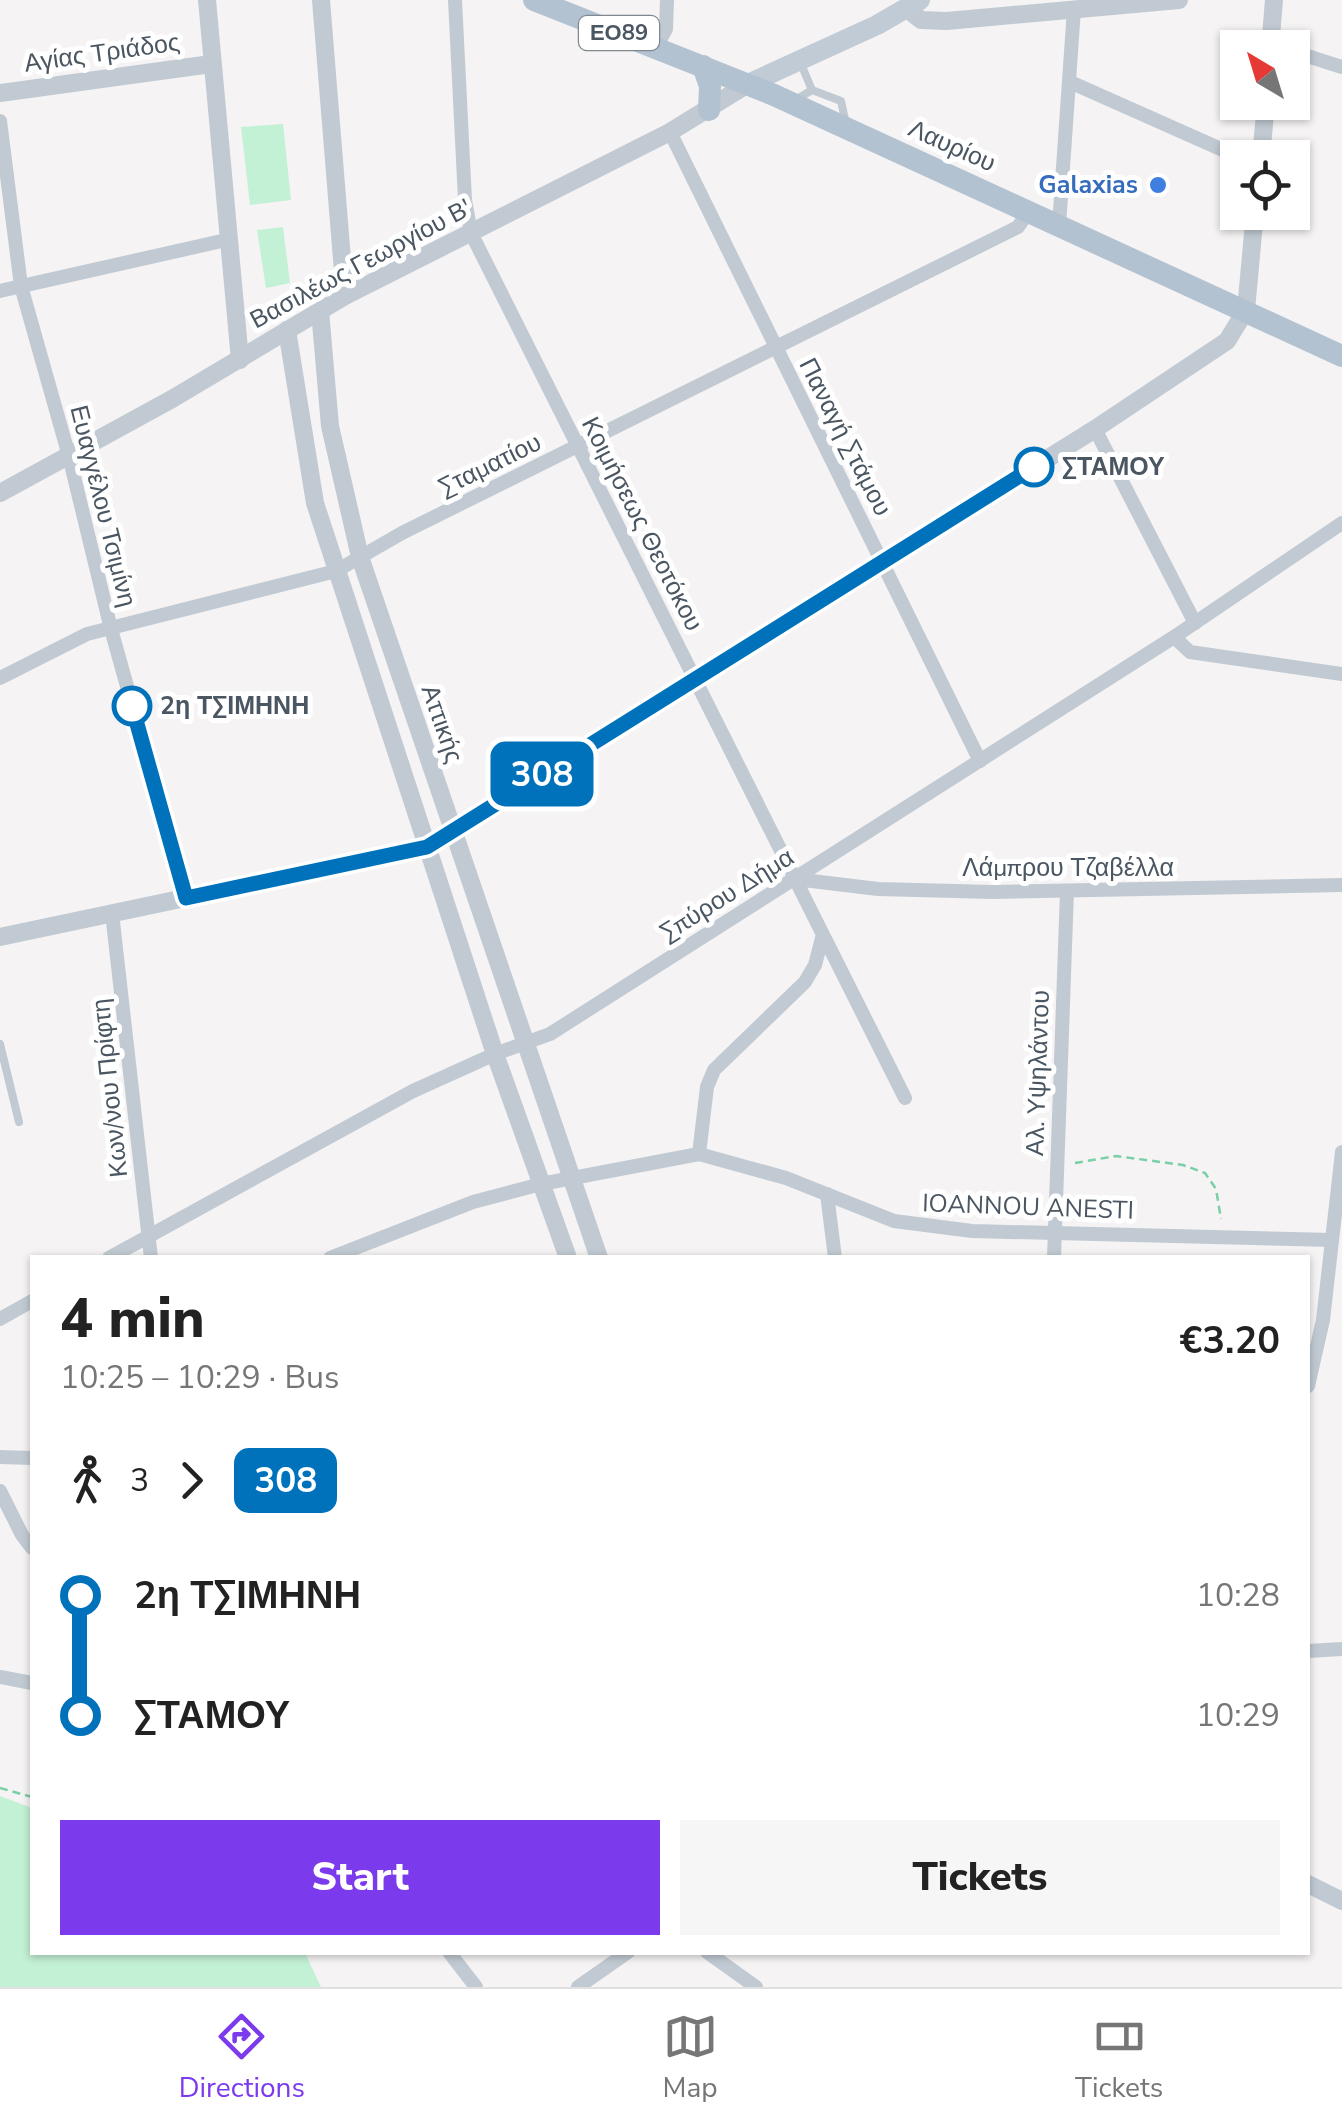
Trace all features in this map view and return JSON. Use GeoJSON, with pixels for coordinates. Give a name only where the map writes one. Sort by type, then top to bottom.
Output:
{"type":"FeatureCollection","features":[{"type":"Feature","properties":{"kind":"main road","name":"Λαυρίου"},"geometry":{"type":"LineString","coordinates":[[534,0],[748,84],[1342,356]]}},
{"type":"Feature","properties":{"kind":"main road"},"geometry":{"type":"LineString","coordinates":[[748,84],[909,3]]}},
{"type":"Feature","properties":{"kind":"main road"},"geometry":{"type":"LineString","coordinates":[[703,66],[710,86],[709,110]]}},
{"type":"Feature","properties":{"kind":"street"},"geometry":{"type":"LineString","coordinates":[[206,0],[240,360]]}},
{"type":"Feature","properties":{"kind":"street"},"geometry":{"type":"LineString","coordinates":[[321,0],[345,296]]}},
{"type":"Feature","properties":{"kind":"street","name":"Κοιμήσεως Θεοτόκου"},"geometry":{"type":"LineString","coordinates":[[455,0],[464,200],[471,232],[904,1098]]}},
{"type":"Feature","properties":{"kind":"street"},"geometry":{"type":"LineString","coordinates":[[656,47],[666,30],[667,0]]}},
{"type":"Feature","properties":{"kind":"street"},"geometry":{"type":"LineString","coordinates":[[909,3],[915,17],[928,21],[1180,0]]}},
{"type":"Feature","properties":{"kind":"street"},"geometry":{"type":"LineString","coordinates":[[1274,0],[1274,30]]}},
{"type":"Feature","properties":{"kind":"street"},"geometry":{"type":"LineString","coordinates":[[1059,225],[1074,9]]}},
{"type":"Feature","properties":{"kind":"street"},"geometry":{"type":"LineString","coordinates":[[1310,57],[1342,67]]}},
{"type":"Feature","properties":{"kind":"street","name":"Αγίας Τριάδος"},"geometry":{"type":"LineString","coordinates":[[0,93],[211,64]]}},
{"type":"Feature","properties":{"kind":"street"},"geometry":{"type":"LineString","coordinates":[[1070,82],[1220,149]]}},
{"type":"Feature","properties":{"kind":"street","name":"Βασιλέως Γεωργίου Β'"},"geometry":{"type":"LineString","coordinates":[[0,494],[240,360],[345,296],[670,132],[748,84]]}},
{"type":"Feature","properties":{"kind":"street","name":"Ευαγγέλου Τσιμίνη"},"geometry":{"type":"LineString","coordinates":[[0,121],[22,286],[111,630],[186,898]]}},
{"type":"Feature","properties":{"kind":"street","name":"Παναγή Στάμου"},"geometry":{"type":"LineString","coordinates":[[670,132],[980,762]]}},
{"type":"Feature","properties":{"kind":"street","name":"Σταματίου"},"geometry":{"type":"LineString","coordinates":[[0,678],[87,634],[336,571],[402,533],[1018,228],[1029,211]]}},
{"type":"Feature","properties":{"kind":"street"},"geometry":{"type":"LineString","coordinates":[[0,936],[427,847],[1095,430],[1227,341],[1246,310],[1253,230]]}},
{"type":"Feature","properties":{"kind":"street"},"geometry":{"type":"LineString","coordinates":[[0,292],[226,240]]}},
{"type":"Feature","properties":{"kind":"street","name":"Αττικής"},"geometry":{"type":"LineString","coordinates":[[320,311],[330,426],[360,557],[597,1255]]}},
{"type":"Feature","properties":{"kind":"street","name":"Αττικής"},"geometry":{"type":"LineString","coordinates":[[286,330],[315,504],[495,1054],[567,1255]]}},
{"type":"Feature","properties":{"kind":"street"},"geometry":{"type":"LineString","coordinates":[[1095,430],[1195,623]]}},
{"type":"Feature","properties":{"kind":"street","name":"Σπύρου Δήμα"},"geometry":{"type":"LineString","coordinates":[[114,1255],[413,1091],[550,1034],[980,762],[1342,523]]}},
{"type":"Feature","properties":{"kind":"street"},"geometry":{"type":"LineString","coordinates":[[1174,636],[1190,652],[1342,674]]}},
{"type":"Feature","properties":{"kind":"street","name":"Λάμπρου Τζαβέλλα"},"geometry":{"type":"LineString","coordinates":[[794,879],[878,889],[1066,891],[1342,885]]}},
{"type":"Feature","properties":{"kind":"street","name":"Αλ. Υψηλάντου"},"geometry":{"type":"LineString","coordinates":[[1054,1255],[1066,891]]}},
{"type":"Feature","properties":{"kind":"street","name":"Κων/νου Πρίφτη"},"geometry":{"type":"LineString","coordinates":[[112,914],[152,1255]]}},
{"type":"Feature","properties":{"kind":"street"},"geometry":{"type":"LineString","coordinates":[[698,1154],[714,1070],[805,982],[816,966],[822,938]]}},
{"type":"Feature","properties":{"kind":"street"},"geometry":{"type":"LineString","coordinates":[[1310,1377],[1323,1320],[1342,1152]]}},
{"type":"Feature","properties":{"kind":"street","name":"IOANNOU ANESTI"},"geometry":{"type":"LineString","coordinates":[[351,1253],[474,1202],[542,1184],[698,1154],[786,1178],[914,1226],[1332,1240]]}},
{"type":"Feature","properties":{"kind":"street"},"geometry":{"type":"LineString","coordinates":[[827,1194],[833,1255]]}},
{"type":"Feature","properties":{"kind":"street"},"geometry":{"type":"LineString","coordinates":[[0,1319],[30,1302]]}},
{"type":"Feature","properties":{"kind":"street"},"geometry":{"type":"LineString","coordinates":[[0,1457],[30,1458]]}},
{"type":"Feature","properties":{"kind":"street"},"geometry":{"type":"LineString","coordinates":[[0,1490],[30,1545]]}},
{"type":"Feature","properties":{"kind":"street"},"geometry":{"type":"LineString","coordinates":[[1310,1651],[1342,1649]]}},
{"type":"Feature","properties":{"kind":"street"},"geometry":{"type":"LineString","coordinates":[[0,1678],[30,1683]]}},
{"type":"Feature","properties":{"kind":"street"},"geometry":{"type":"LineString","coordinates":[[1310,1885],[1342,1901]]}},
{"type":"Feature","properties":{"kind":"street"},"geometry":{"type":"LineString","coordinates":[[451,1955],[476,1987]]}},
{"type":"Feature","properties":{"kind":"street"},"geometry":{"type":"LineString","coordinates":[[578,1987],[624,1955]]}},
{"type":"Feature","properties":{"kind":"street"},"geometry":{"type":"LineString","coordinates":[[711,1955],[756,1987]]}},
{"type":"Feature","properties":{"kind":"lane"},"geometry":{"type":"LineString","coordinates":[[799,60],[812,90],[841,101],[846,128]]}},
{"type":"Feature","properties":{"kind":"lane"},"geometry":{"type":"LineString","coordinates":[[790,103],[812,90]]}},
{"type":"Feature","properties":{"kind":"lane"},"geometry":{"type":"LineString","coordinates":[[0,1044],[20,1122]]}},
{"type":"Feature","properties":{"kind":"path"},"geometry":{"type":"LineString","coordinates":[[1057,1174],[1071,1165],[1116,1156],[1194,1169],[1204,1173],[1216,1189],[1223,1236]]}},
{"type":"Feature","properties":{"kind":"path"},"geometry":{"type":"LineString","coordinates":[[0,1788],[30,1797]]}},
{"type":"Feature","properties":{"kind":"green space"},"geometry":{"type":"Polygon","coordinates":[[[283,124],[291,200],[250,205],[241,127],[283,124]]]}},
{"type":"Feature","properties":{"kind":"green space"},"geometry":{"type":"Polygon","coordinates":[[[283,227],[290,283],[266,288],[257,230],[283,227]]]}},
{"type":"Feature","properties":{"kind":"green space"},"geometry":{"type":"Polygon","coordinates":[[[0,1796],[30,1807],[30,1955],[306,1955],[321,1987],[0,1987],[0,1796]]]}},
{"type":"Feature","properties":{"kind":"bus line","name":"308"},"geometry":{"type":"LineString","coordinates":[[132,706],[186,898],[427,847],[1034,467]]}},
{"type":"Feature","properties":{"kind":"place","name":"Galaxias"},"geometry":{"type":"Point","coordinates":[1158,185]}},
{"type":"Feature","properties":{"kind":"place","name":"ΣΤΑΜΟΥ"},"geometry":{"type":"Point","coordinates":[1034,467]}},
{"type":"Feature","properties":{"kind":"place","name":"2η ΤΣΙΜΗΝΗ"},"geometry":{"type":"Point","coordinates":[132,706]}}]}
